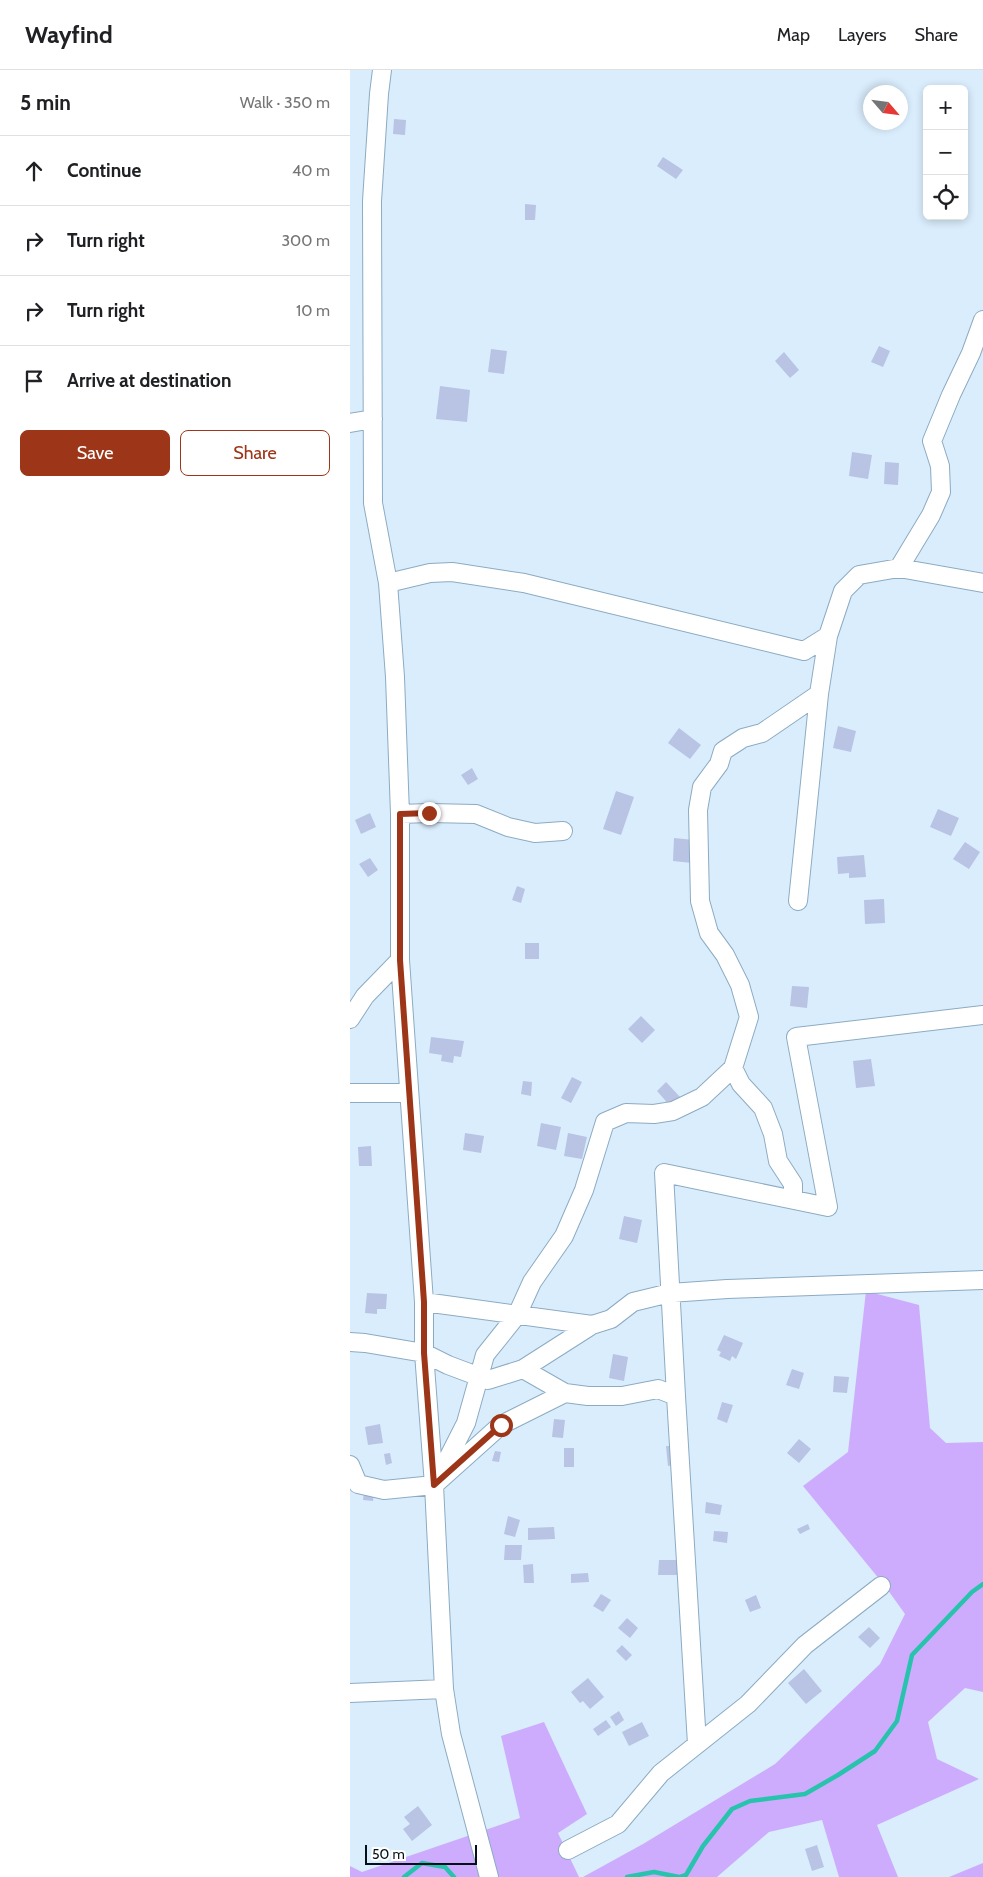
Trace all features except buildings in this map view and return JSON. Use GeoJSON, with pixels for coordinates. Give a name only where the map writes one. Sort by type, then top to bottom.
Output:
{"type":"FeatureCollection","features":[{"type":"Feature","properties":{"kind":"street"},"geometry":{"type":"LineString","coordinates":[[382,70],[372,201],[373,503],[388,583],[395,677],[400,814],[400,960],[424,1302],[424,1353],[434,1485],[444,1689],[451,1734],[489,1877]]}},
{"type":"Feature","properties":{"kind":"street"},"geometry":{"type":"LineString","coordinates":[[900,568],[931,515],[941,492],[940,466],[932,441],[971,353],[983,320]]}},
{"type":"Feature","properties":{"kind":"street"},"geometry":{"type":"LineString","coordinates":[[350,423],[373,419]]}},
{"type":"Feature","properties":{"kind":"street"},"geometry":{"type":"LineString","coordinates":[[798,901],[819,694],[828,636],[843,591],[859,575],[900,568],[983,583]]}},
{"type":"Feature","properties":{"kind":"street"},"geometry":{"type":"LineString","coordinates":[[388,583],[430,574],[452,572],[524,584],[804,651],[828,636]]}},
{"type":"Feature","properties":{"kind":"street"},"geometry":{"type":"LineString","coordinates":[[434,1485],[466,1423],[485,1355],[517,1315],[532,1282],[564,1236],[584,1190],[605,1122],[626,1113],[654,1114],[673,1111],[702,1097],[733,1068],[749,1017],[740,985],[725,955],[709,933],[700,901],[698,810],[702,787],[719,764],[723,752],[742,738],[762,733],[819,694]]}},
{"type":"Feature","properties":{"kind":"street"},"geometry":{"type":"LineString","coordinates":[[400,814],[476,814],[508,827],[535,833],[563,831]]}},
{"type":"Feature","properties":{"kind":"street"},"geometry":{"type":"LineString","coordinates":[[350,1019],[365,996],[400,960]]}},
{"type":"Feature","properties":{"kind":"street"},"geometry":{"type":"LineString","coordinates":[[697,1744],[664,1173],[828,1207],[796,1037],[983,1015]]}},
{"type":"Feature","properties":{"kind":"street"},"geometry":{"type":"LineString","coordinates":[[733,1068],[741,1084],[762,1108],[773,1134],[778,1161],[793,1184],[793,1199]]}},
{"type":"Feature","properties":{"kind":"street"},"geometry":{"type":"LineString","coordinates":[[350,1093],[408,1093]]}},
{"type":"Feature","properties":{"kind":"street"},"geometry":{"type":"LineString","coordinates":[[350,1342],[424,1353],[448,1365],[488,1380],[523,1369],[592,1326],[611,1319],[633,1302],[670,1293],[727,1289],[983,1280]]}},
{"type":"Feature","properties":{"kind":"street"},"geometry":{"type":"LineString","coordinates":[[424,1302],[592,1326]]}},
{"type":"Feature","properties":{"kind":"street"},"geometry":{"type":"LineString","coordinates":[[523,1369],[565,1393],[588,1396],[622,1396],[658,1389],[676,1396]]}},
{"type":"Feature","properties":{"kind":"street"},"geometry":{"type":"LineString","coordinates":[[350,1465],[358,1484],[384,1490],[434,1485],[501,1425],[565,1393]]}},
{"type":"Feature","properties":{"kind":"street"},"geometry":{"type":"LineString","coordinates":[[568,1850],[618,1824],[661,1773],[748,1704],[805,1645],[881,1586]]}},
{"type":"Feature","properties":{"kind":"street"},"geometry":{"type":"LineString","coordinates":[[350,1693],[444,1689]]}},
{"type":"Feature","properties":{"kind":"shaded area"},"geometry":{"type":"Polygon","coordinates":[[[866,1291],[919,1305],[930,1428],[946,1443],[983,1442],[983,1692],[965,1688],[928,1722],[937,1759],[979,1779],[877,1825],[898,1877],[839,1877],[822,1820],[769,1832],[717,1877],[583,1877],[643,1844],[775,1764],[880,1664],[905,1614],[885,1586],[803,1486],[848,1452],[866,1291]]]}},
{"type":"Feature","properties":{"kind":"shaded area"},"geometry":{"type":"Polygon","coordinates":[[[544,1722],[587,1814],[558,1833],[579,1877],[350,1877],[350,1866],[362,1872],[520,1818],[501,1736],[544,1722]]]}},
{"type":"Feature","properties":{"kind":"shaded area"},"geometry":{"type":"Polygon","coordinates":[[[983,1863],[983,1877],[949,1877],[983,1863]]]}},
{"type":"Feature","properties":{"kind":"waterway"},"geometry":{"type":"LineString","coordinates":[[680,1877],[686,1875],[703,1846],[732,1809],[750,1801],[805,1794],[875,1751],[897,1721],[912,1655],[972,1592],[983,1584]]}},
{"type":"Feature","properties":{"kind":"waterway"},"geometry":{"type":"LineString","coordinates":[[404,1877],[422,1863],[445,1867],[454,1877]]}},
{"type":"Feature","properties":{"kind":"waterway"},"geometry":{"type":"LineString","coordinates":[[627,1877],[654,1872],[679,1877]]}},
{"type":"Feature","properties":{"kind":"route"},"geometry":{"type":"LineString","coordinates":[[429,813],[400,814],[400,960],[424,1302],[424,1353],[434,1485],[501,1425]]}}]}
